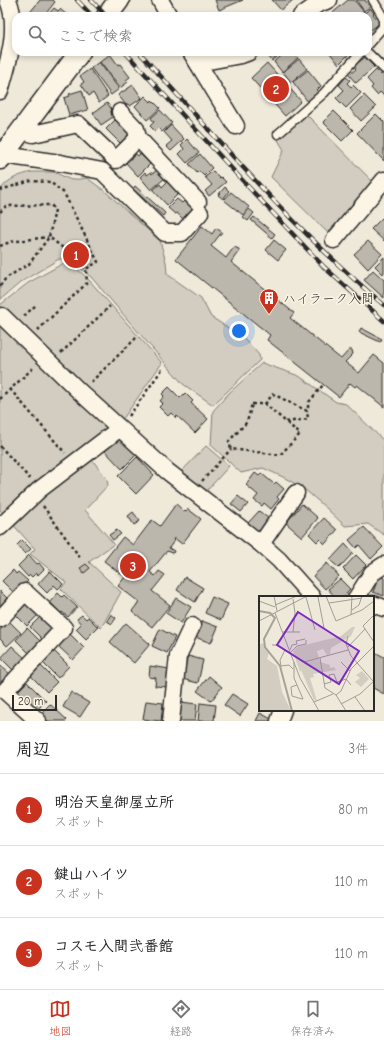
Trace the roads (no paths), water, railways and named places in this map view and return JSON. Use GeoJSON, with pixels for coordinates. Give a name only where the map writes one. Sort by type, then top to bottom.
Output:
{"type":"FeatureCollection","features":[{"type":"Feature","properties":{"kind":"street"},"geometry":{"type":"LineString","coordinates":[[8,0],[11,8],[12,20]]}},
{"type":"Feature","properties":{"kind":"street"},"geometry":{"type":"LineString","coordinates":[[110,12],[119,0]]}},
{"type":"Feature","properties":{"kind":"street"},"geometry":{"type":"LineString","coordinates":[[160,0],[167,12]]}},
{"type":"Feature","properties":{"kind":"street"},"geometry":{"type":"LineString","coordinates":[[306,12],[318,4],[329,0]]}},
{"type":"Feature","properties":{"kind":"street"},"geometry":{"type":"LineString","coordinates":[[0,90],[7,66],[12,37]]}},
{"type":"Feature","properties":{"kind":"street"},"geometry":{"type":"LineString","coordinates":[[1,155],[22,131],[77,56]]}},
{"type":"Feature","properties":{"kind":"street"},"geometry":{"type":"LineString","coordinates":[[218,56],[195,57],[236,126]]}},
{"type":"Feature","properties":{"kind":"street"},"geometry":{"type":"LineString","coordinates":[[1,155],[60,163],[102,171],[165,232],[182,233],[199,207],[138,138],[136,129],[120,112]]}},
{"type":"Feature","properties":{"kind":"street"},"geometry":{"type":"LineString","coordinates":[[22,131],[33,134],[78,124],[116,160],[138,138]]}},
{"type":"Feature","properties":{"kind":"street"},"geometry":{"type":"LineString","coordinates":[[334,240],[384,180]]}},
{"type":"Feature","properties":{"kind":"street"},"geometry":{"type":"LineString","coordinates":[[2,316],[119,429],[192,492],[261,544],[279,560],[311,596]]}},
{"type":"Feature","properties":{"kind":"street"},"geometry":{"type":"LineString","coordinates":[[0,527],[37,492],[119,429]]}},
{"type":"Feature","properties":{"kind":"street"},"geometry":{"type":"LineString","coordinates":[[261,544],[296,493]]}},
{"type":"Feature","properties":{"kind":"street"},"geometry":{"type":"LineString","coordinates":[[358,596],[372,573],[384,565]]}},
{"type":"Feature","properties":{"kind":"street"},"geometry":{"type":"LineString","coordinates":[[0,619],[25,592],[64,628],[4,691],[38,721]]}},
{"type":"Feature","properties":{"kind":"street"},"geometry":{"type":"LineString","coordinates":[[374,604],[384,608]]}},
{"type":"Feature","properties":{"kind":"street"},"geometry":{"type":"LineString","coordinates":[[171,721],[178,656],[192,626]]}},
{"type":"Feature","properties":{"kind":"street"},"geometry":{"type":"LineString","coordinates":[[278,721],[283,711]]}},
{"type":"Feature","properties":{"kind":"lane"},"geometry":{"type":"LineString","coordinates":[[372,39],[383,27],[383,17],[373,0]]}},
{"type":"Feature","properties":{"kind":"lane"},"geometry":{"type":"LineString","coordinates":[[278,134],[324,93],[357,56]]}},
{"type":"Feature","properties":{"kind":"lane"},"geometry":{"type":"LineString","coordinates":[[371,56],[384,69]]}},
{"type":"Feature","properties":{"kind":"railway"},"geometry":{"type":"LineString","coordinates":[[77,0],[88,12]]}},
{"type":"Feature","properties":{"kind":"railway"},"geometry":{"type":"LineString","coordinates":[[91,0],[102,12]]}},
{"type":"Feature","properties":{"kind":"railway"},"geometry":{"type":"LineString","coordinates":[[129,56],[324,267],[384,321]]}},
{"type":"Feature","properties":{"kind":"railway"},"geometry":{"type":"LineString","coordinates":[[143,56],[257,183],[288,215],[319,246],[384,305]]}},
{"type":"Feature","properties":{"kind":"place","name":"鍵山ハイツ"},"geometry":{"type":"Point","coordinates":[276,89]}},
{"type":"Feature","properties":{"kind":"place","name":"明治天皇御屋立所"},"geometry":{"type":"Point","coordinates":[76,255]}},
{"type":"Feature","properties":{"kind":"place","name":"ハイラーク入間"},"geometry":{"type":"Point","coordinates":[269,315]}},
{"type":"Feature","properties":{"kind":"place","name":"コスモ入間弐番館"},"geometry":{"type":"Point","coordinates":[133,566]}}]}
